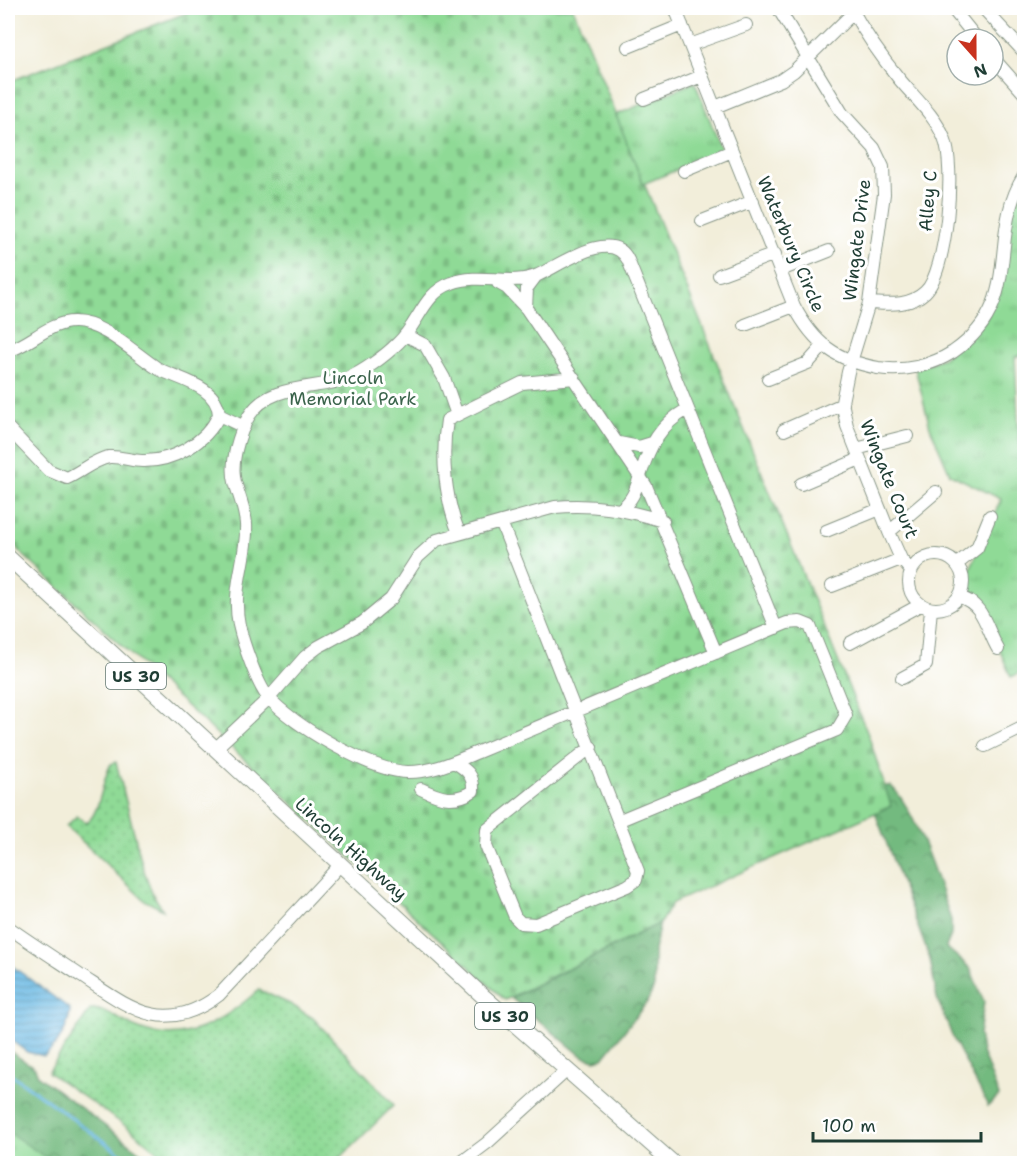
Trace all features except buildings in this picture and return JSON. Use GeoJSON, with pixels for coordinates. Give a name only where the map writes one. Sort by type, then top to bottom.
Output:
{"type":"FeatureCollection","features":[{"type":"Feature","properties":{"kind":"main road","name":"Lincoln Highway"},"geometry":{"type":"LineString","coordinates":[[8,557],[566,1071],[674,1164]]}},
{"type":"Feature","properties":{"kind":"street","name":"Waterbury Circle"},"geometry":{"type":"LineString","coordinates":[[675,8],[794,306],[801,319],[824,345],[850,363],[888,369],[915,368],[944,358],[968,341],[987,317],[997,296],[1011,211],[1018,185],[1024,176]]}},
{"type":"Feature","properties":{"kind":"street","name":"Wingate Drive"},"geometry":{"type":"LineString","coordinates":[[778,8],[807,60],[842,113],[874,148],[883,167],[884,194],[869,303],[850,363]]}},
{"type":"Feature","properties":{"kind":"street"},"geometry":{"type":"LineString","coordinates":[[715,107],[781,80],[807,60],[854,8]]}},
{"type":"Feature","properties":{"kind":"street","name":"Alley C"},"geometry":{"type":"LineString","coordinates":[[854,8],[898,77],[938,124],[949,156],[951,177],[935,280],[924,293],[910,302],[891,305],[869,303]]}},
{"type":"Feature","properties":{"kind":"street"},"geometry":{"type":"LineString","coordinates":[[952,8],[967,27]]}},
{"type":"Feature","properties":{"kind":"street"},"geometry":{"type":"LineString","coordinates":[[983,8],[1024,52]]}},
{"type":"Feature","properties":{"kind":"street"},"geometry":{"type":"LineString","coordinates":[[628,47],[682,25]]}},
{"type":"Feature","properties":{"kind":"street"},"geometry":{"type":"LineString","coordinates":[[690,45],[746,25]]}},
{"type":"Feature","properties":{"kind":"street"},"geometry":{"type":"LineString","coordinates":[[1005,72],[1024,93]]}},
{"type":"Feature","properties":{"kind":"street"},"geometry":{"type":"LineString","coordinates":[[644,99],[702,76]]}},
{"type":"Feature","properties":{"kind":"street"},"geometry":{"type":"LineString","coordinates":[[684,171],[732,151]]}},
{"type":"Feature","properties":{"kind":"street"},"geometry":{"type":"LineString","coordinates":[[702,221],[753,201]]}},
{"type":"Feature","properties":{"kind":"street"},"geometry":{"type":"LineString","coordinates":[[620,820],[830,734],[844,721],[844,709],[813,631],[800,622],[776,628],[454,762],[420,771],[387,769],[326,741],[269,698],[243,639],[237,609],[238,572],[246,527],[234,470],[244,427],[250,415],[270,398],[299,388],[348,378],[390,350],[405,335],[424,305],[441,288],[463,280],[496,282],[520,280],[536,276],[601,246],[620,249],[628,260],[686,410],[699,431],[776,628]]}},
{"type":"Feature","properties":{"kind":"street"},"geometry":{"type":"LineString","coordinates":[[781,270],[829,251]]}},
{"type":"Feature","properties":{"kind":"street"},"geometry":{"type":"LineString","coordinates":[[719,275],[775,254]]}},
{"type":"Feature","properties":{"kind":"street"},"geometry":{"type":"LineString","coordinates":[[526,309],[527,288],[536,276]]}},
{"type":"Feature","properties":{"kind":"street"},"geometry":{"type":"LineString","coordinates":[[496,282],[512,293],[526,309],[640,476],[663,521],[716,653]]}},
{"type":"Feature","properties":{"kind":"street"},"geometry":{"type":"LineString","coordinates":[[745,325],[794,306]]}},
{"type":"Feature","properties":{"kind":"street"},"geometry":{"type":"LineString","coordinates":[[8,351],[64,322],[84,324],[119,340],[158,368],[191,381],[212,398],[219,415],[244,427]]}},
{"type":"Feature","properties":{"kind":"street"},"geometry":{"type":"LineString","coordinates":[[405,335],[425,345],[444,378],[457,415]]}},
{"type":"Feature","properties":{"kind":"street"},"geometry":{"type":"LineString","coordinates":[[768,379],[808,363],[824,345]]}},
{"type":"Feature","properties":{"kind":"street","name":"Wingate Court"},"geometry":{"type":"LineString","coordinates":[[850,363],[843,404],[847,426],[889,532],[902,559],[911,571],[911,593],[926,607]]}},
{"type":"Feature","properties":{"kind":"street"},"geometry":{"type":"LineString","coordinates":[[459,533],[452,517],[443,443],[447,420],[522,383],[574,378]]}},
{"type":"Feature","properties":{"kind":"street"},"geometry":{"type":"LineString","coordinates":[[783,430],[843,404]]}},
{"type":"Feature","properties":{"kind":"street"},"geometry":{"type":"LineString","coordinates":[[621,509],[635,492],[652,443],[662,428],[686,410]]}},
{"type":"Feature","properties":{"kind":"street"},"geometry":{"type":"LineString","coordinates":[[8,428],[48,470],[67,478],[107,458],[140,461],[165,459],[198,440],[219,415]]}},
{"type":"Feature","properties":{"kind":"street"},"geometry":{"type":"LineString","coordinates":[[801,484],[858,454],[907,436]]}},
{"type":"Feature","properties":{"kind":"street"},"geometry":{"type":"LineString","coordinates":[[619,443],[639,447],[652,443]]}},
{"type":"Feature","properties":{"kind":"street"},"geometry":{"type":"LineString","coordinates":[[889,532],[936,492]]}},
{"type":"Feature","properties":{"kind":"street"},"geometry":{"type":"LineString","coordinates":[[215,749],[269,698],[305,657],[318,647],[362,623],[391,599],[418,557],[437,540],[572,505],[621,509],[663,521]]}},
{"type":"Feature","properties":{"kind":"street"},"geometry":{"type":"LineString","coordinates":[[826,531],[880,509]]}},
{"type":"Feature","properties":{"kind":"street"},"geometry":{"type":"LineString","coordinates":[[849,643],[926,607],[946,608],[959,597],[963,577],[957,564],[977,548],[990,516]]}},
{"type":"Feature","properties":{"kind":"street"},"geometry":{"type":"LineString","coordinates":[[501,522],[577,711],[620,820],[637,864],[638,876],[632,883],[536,924],[525,925],[517,920],[486,846],[487,830],[591,747]]}},
{"type":"Feature","properties":{"kind":"street","name":"Wingate Court"},"geometry":{"type":"LineString","coordinates":[[911,571],[921,559],[928,556],[944,556],[957,564]]}},
{"type":"Feature","properties":{"kind":"street"},"geometry":{"type":"LineString","coordinates":[[832,586],[902,559]]}},
{"type":"Feature","properties":{"kind":"street"},"geometry":{"type":"LineString","coordinates":[[959,597],[970,600],[980,609],[998,649]]}},
{"type":"Feature","properties":{"kind":"street"},"geometry":{"type":"LineString","coordinates":[[902,678],[926,665],[926,607]]}},
{"type":"Feature","properties":{"kind":"street"},"geometry":{"type":"LineString","coordinates":[[985,746],[1024,727]]}},
{"type":"Feature","properties":{"kind":"street"},"geometry":{"type":"LineString","coordinates":[[421,789],[450,800],[463,797],[473,791],[474,780],[467,770],[454,762]]}},
{"type":"Feature","properties":{"kind":"street"},"geometry":{"type":"LineString","coordinates":[[8,927],[134,1011],[179,1016],[200,1008],[219,995],[340,865]]}},
{"type":"Feature","properties":{"kind":"street"},"geometry":{"type":"LineString","coordinates":[[459,1164],[487,1143],[566,1071]]}},
{"type":"Feature","properties":{"kind":"green space","name":"Lincoln Memorial Park"},"geometry":{"type":"Polygon","coordinates":[[[199,8],[573,8],[869,737],[891,806],[672,903],[660,923],[505,1000],[8,541],[8,82],[199,8]]]}},
{"type":"Feature","properties":{"kind":"green space"},"geometry":{"type":"Polygon","coordinates":[[[695,82],[722,151],[643,184],[616,115],[695,82]]]}},
{"type":"Feature","properties":{"kind":"green space"},"geometry":{"type":"Polygon","coordinates":[[[1024,176],[1024,354],[1015,357],[1019,440],[1024,458],[1024,671],[1011,677],[981,606],[963,585],[1001,499],[950,474],[930,427],[915,368],[944,358],[987,317],[1011,211],[1024,176]]]}},
{"type":"Feature","properties":{"kind":"green space"},"geometry":{"type":"Polygon","coordinates":[[[116,762],[143,868],[152,893],[163,910],[144,900],[66,826],[77,816],[86,823],[91,819],[111,764],[116,762]]]}},
{"type":"Feature","properties":{"kind":"green space"},"geometry":{"type":"Polygon","coordinates":[[[880,786],[891,786],[900,797],[918,830],[951,920],[951,935],[946,947],[970,968],[984,1002],[979,1034],[982,1052],[999,1096],[988,1106],[953,1038],[937,998],[930,959],[876,815],[874,799],[880,786]]]}},
{"type":"Feature","properties":{"kind":"green space"},"geometry":{"type":"Polygon","coordinates":[[[660,923],[654,950],[654,987],[647,1002],[603,1058],[595,1060],[582,1056],[511,998],[660,923]]]}},
{"type":"Feature","properties":{"kind":"green space"},"geometry":{"type":"Polygon","coordinates":[[[259,990],[290,1004],[313,1018],[394,1105],[335,1163],[172,1163],[130,1129],[48,1072],[91,1009],[108,1013],[134,1027],[152,1033],[170,1035],[186,1033],[217,1021],[259,990]]]}},
{"type":"Feature","properties":{"kind":"green space"},"geometry":{"type":"Polygon","coordinates":[[[8,1050],[35,1068],[38,1076],[155,1163],[38,1163],[8,1142],[8,1050]]]}},
{"type":"Feature","properties":{"kind":"green space"},"geometry":{"type":"Polygon","coordinates":[[[8,1132],[54,1163],[8,1163],[8,1132]]]}},
{"type":"Feature","properties":{"kind":"water"},"geometry":{"type":"Polygon","coordinates":[[[8,963],[70,1009],[62,1035],[44,1056],[27,1052],[8,1038],[8,963]]]}},
{"type":"Feature","properties":{"kind":"waterway"},"geometry":{"type":"LineString","coordinates":[[8,1072],[135,1164]]}}]}
